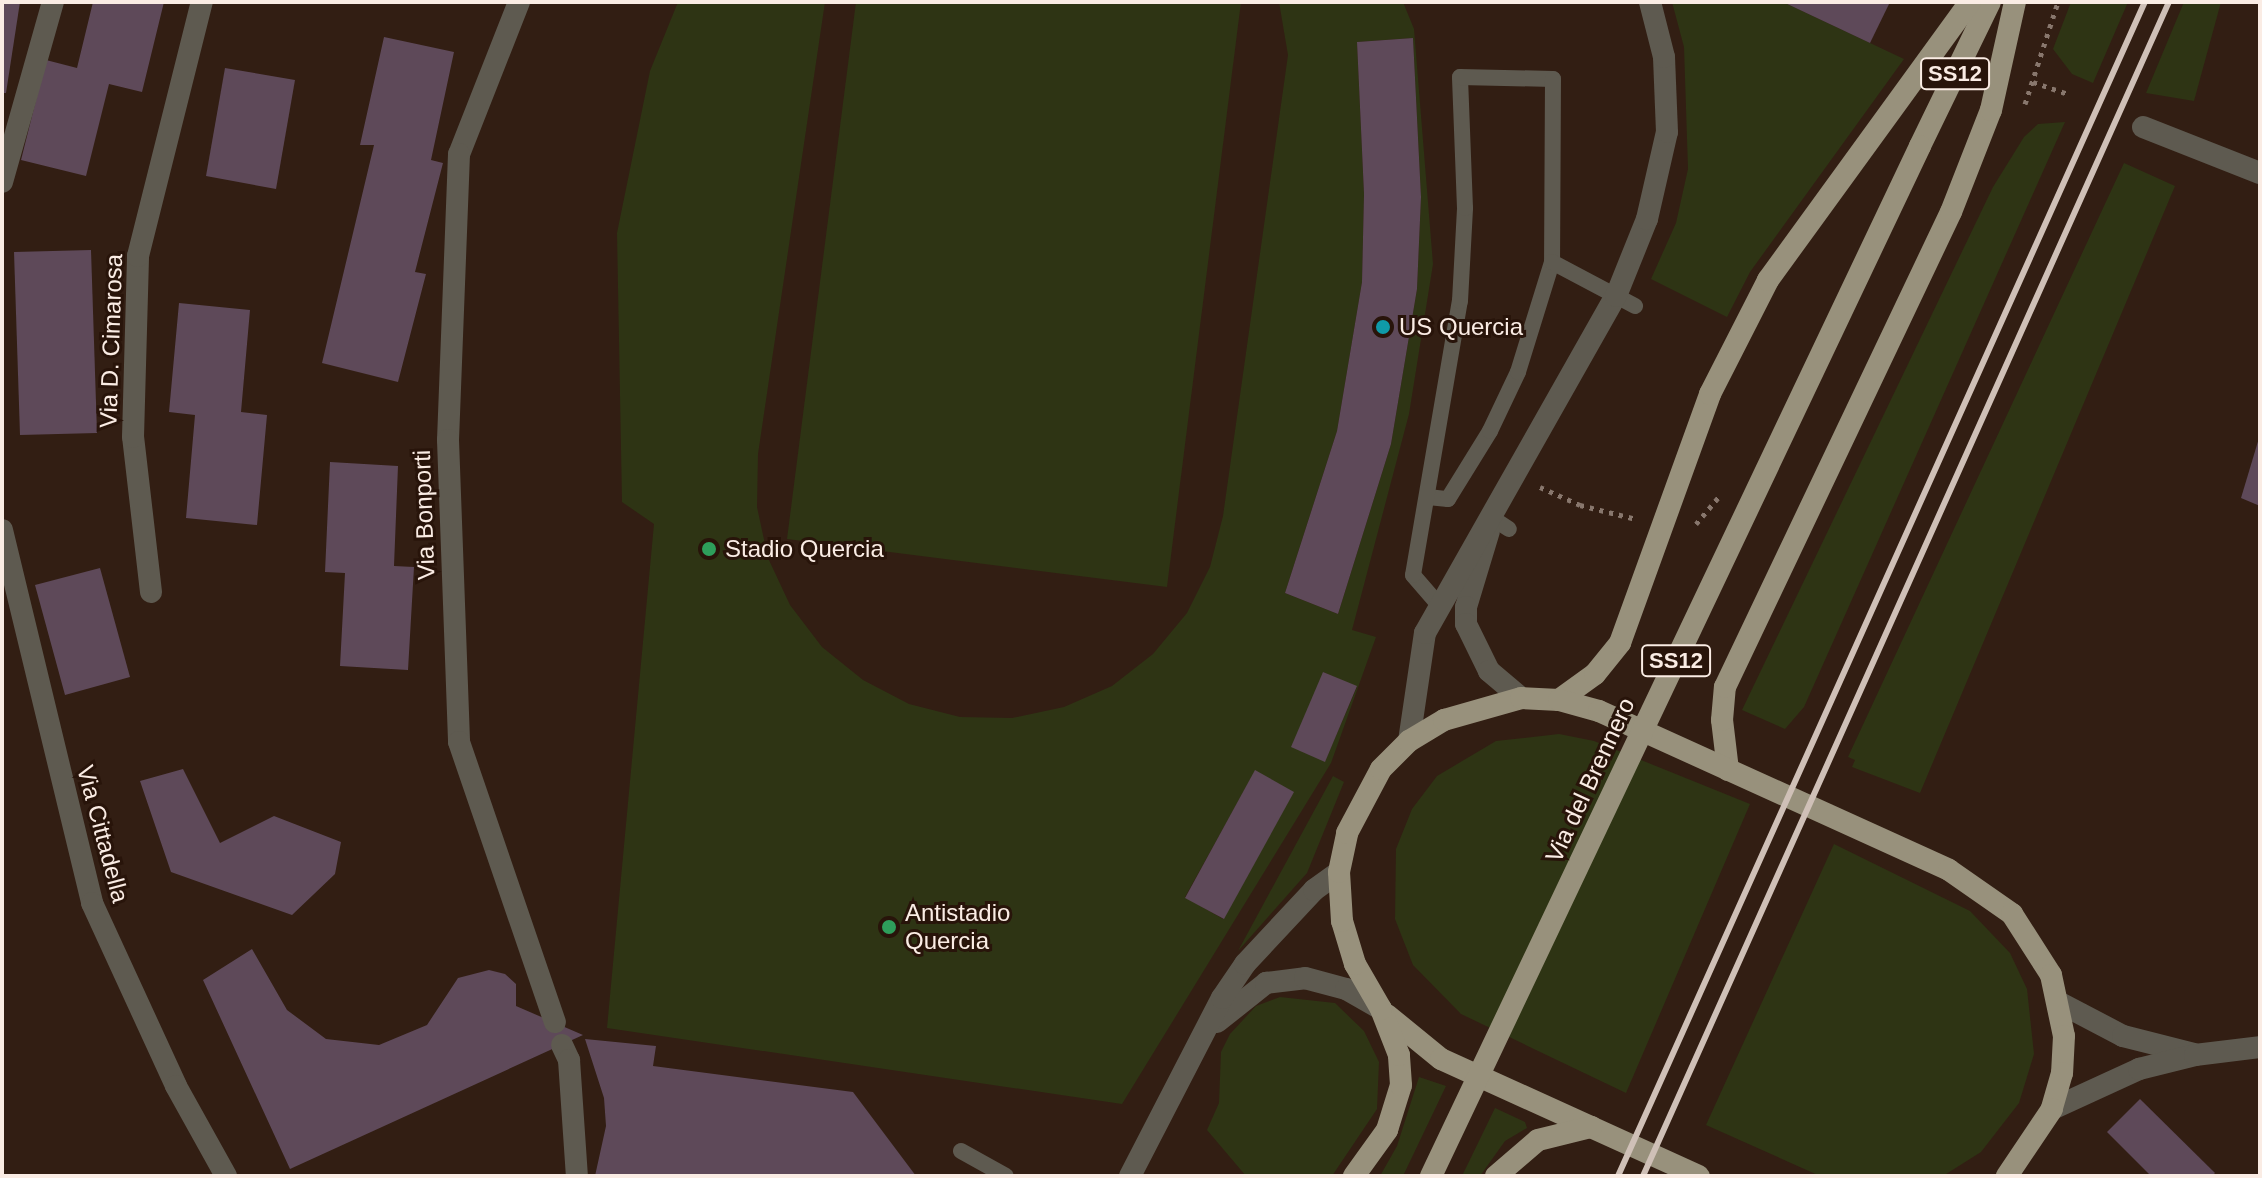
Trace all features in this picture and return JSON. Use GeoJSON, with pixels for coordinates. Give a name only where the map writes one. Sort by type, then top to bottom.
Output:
{"type":"FeatureCollection","features":[{"type":"Feature","properties":{"kind":"main road"},"geometry":{"type":"LineString","coordinates":[[1559,700],[1595,674],[1620,643],[1710,394],[1768,280],[1970,2]]}},
{"type":"Feature","properties":{"kind":"main road","name":"Via del Brennero"},"geometry":{"type":"LineString","coordinates":[[1431,1176],[1990,2]]}},
{"type":"Feature","properties":{"kind":"main road"},"geometry":{"type":"LineString","coordinates":[[1728,770],[1722,720],[1725,687],[1951,212],[1991,110],[2015,2]]}},
{"type":"Feature","properties":{"kind":"main road"},"geometry":{"type":"LineString","coordinates":[[1354,1176],[1387,1130],[1401,1085],[1399,1055],[1381,1009],[1355,964],[1346,935],[1339,872],[1361,799],[1409,741],[1444,720],[1521,698],[1559,700],[1599,711],[1983,890],[2012,914],[2037,946],[2060,1003],[2062,1073],[2052,1109],[2007,1176]]}},
{"type":"Feature","properties":{"kind":"main road"},"geometry":{"type":"LineString","coordinates":[[1381,1009],[1406,1036],[1441,1059],[1699,1176]]}},
{"type":"Feature","properties":{"kind":"main road"},"geometry":{"type":"LineString","coordinates":[[1496,1176],[1538,1140],[1591,1127]]}},
{"type":"Feature","properties":{"kind":"street"},"geometry":{"type":"LineString","coordinates":[[2,182],[53,2]]}},
{"type":"Feature","properties":{"kind":"street","name":"Via D. Cimarosa"},"geometry":{"type":"LineString","coordinates":[[151,592],[133,437],[138,256],[202,2]]}},
{"type":"Feature","properties":{"kind":"street","name":"Via Bonporti"},"geometry":{"type":"LineString","coordinates":[[519,2],[459,154],[448,440],[459,742],[555,1022]]}},
{"type":"Feature","properties":{"kind":"street"},"geometry":{"type":"LineString","coordinates":[[1521,698],[1489,671],[1466,624],[1466,607],[1500,523],[1626,301],[1667,132],[1664,57],[1650,2]]}},
{"type":"Feature","properties":{"kind":"street"},"geometry":{"type":"LineString","coordinates":[[2143,127],[2239,169],[2260,173]]}},
{"type":"Feature","properties":{"kind":"street"},"geometry":{"type":"LineString","coordinates":[[1409,741],[1425,633],[1466,552],[1500,523]]}},
{"type":"Feature","properties":{"kind":"street","name":"Via Cittadella"},"geometry":{"type":"LineString","coordinates":[[2,530],[92,903],[176,1086],[226,1176]]}},
{"type":"Feature","properties":{"kind":"street"},"geometry":{"type":"LineString","coordinates":[[1130,1176],[1245,964],[1314,890],[1339,872]]}},
{"type":"Feature","properties":{"kind":"street"},"geometry":{"type":"LineString","coordinates":[[1208,1031],[1246,995],[1266,983],[1292,980],[1346,989],[1381,1009]]}},
{"type":"Feature","properties":{"kind":"street"},"geometry":{"type":"LineString","coordinates":[[2060,1003],[2123,1036],[2195,1055]]}},
{"type":"Feature","properties":{"kind":"street"},"geometry":{"type":"LineString","coordinates":[[562,1045],[569,1060],[577,1176]]}},
{"type":"Feature","properties":{"kind":"street"},"geometry":{"type":"LineString","coordinates":[[2052,1109],[2139,1069],[2195,1055],[2260,1047]]}},
{"type":"Feature","properties":{"kind":"lane"},"geometry":{"type":"LineString","coordinates":[[1428,497],[1448,499],[1490,431],[1518,372],[1552,262],[1553,79],[1460,77],[1465,208],[1460,301],[1413,575],[1438,604]]}},
{"type":"Feature","properties":{"kind":"lane"},"geometry":{"type":"LineString","coordinates":[[1552,262],[1626,301]]}},
{"type":"Feature","properties":{"kind":"lane"},"geometry":{"type":"LineString","coordinates":[[961,1151],[1006,1176]]}},
{"type":"Feature","properties":{"kind":"path"},"geometry":{"type":"LineString","coordinates":[[2058,2],[2033,82],[2067,94]]}},
{"type":"Feature","properties":{"kind":"path"},"geometry":{"type":"LineString","coordinates":[[1540,487],[1580,505],[1644,522]]}},
{"type":"Feature","properties":{"kind":"green space","name":"Stadio Quercia"},"geometry":{"type":"Polygon","coordinates":[[[678,2],[825,2],[758,454],[757,507],[768,558],[790,605],[822,647],[863,680],[909,704],[960,717],[1012,718],[1064,707],[1112,686],[1153,654],[1187,613],[1210,567],[1223,516],[1288,55],[1279,2],[1403,2],[1414,29],[1433,264],[1409,414],[1352,630],[1376,637],[1331,763],[1122,1104],[607,1028],[654,524],[622,502],[617,233],[650,71],[678,2]],[[1413,38],[1357,42],[1364,194],[1362,282],[1337,431],[1285,593],[1338,614],[1391,444],[1417,289],[1421,197],[1413,38]],[[1323,672],[1325,761],[1357,687],[1323,672]],[[1255,771],[1185,897],[1223,919],[1293,792],[1255,771]]]}},
{"type":"Feature","properties":{"kind":"green space","name":"Stadio Quercia"},"geometry":{"type":"Polygon","coordinates":[[[856,2],[1241,2],[1167,587],[787,539],[856,2]]]}},
{"type":"Feature","properties":{"kind":"green space"},"geometry":{"type":"Polygon","coordinates":[[[1672,2],[1783,2],[1904,59],[1750,272],[1727,317],[1651,279],[1676,223],[1688,169],[1684,47],[1672,2]]]}},
{"type":"Feature","properties":{"kind":"green space"},"geometry":{"type":"Polygon","coordinates":[[[2071,2],[2128,2],[2093,83],[2072,74],[2053,49],[2071,2]]]}},
{"type":"Feature","properties":{"kind":"green space"},"geometry":{"type":"Polygon","coordinates":[[[2184,2],[2221,2],[2194,101],[2146,93],[2184,2]]]}},
{"type":"Feature","properties":{"kind":"green space"},"geometry":{"type":"Polygon","coordinates":[[[2065,122],[1804,707],[1785,729],[1742,710],[1993,187],[2024,137],[2038,124],[2065,122]]]}},
{"type":"Feature","properties":{"kind":"green space"},"geometry":{"type":"Polygon","coordinates":[[[2124,163],[2175,186],[1920,793],[1852,767],[1855,760],[1848,757],[2124,163]]]}},
{"type":"Feature","properties":{"kind":"green space"},"geometry":{"type":"Polygon","coordinates":[[[1559,734],[1594,741],[1750,804],[1626,1093],[1461,1014],[1413,965],[1395,919],[1396,849],[1412,809],[1437,776],[1496,741],[1559,734]]]}},
{"type":"Feature","properties":{"kind":"green space"},"geometry":{"type":"Polygon","coordinates":[[[1333,776],[1344,782],[1307,873],[1238,951],[1333,776]]]}},
{"type":"Feature","properties":{"kind":"green space"},"geometry":{"type":"Polygon","coordinates":[[[1834,844],[1970,911],[2010,953],[2027,989],[2034,1054],[2019,1103],[1981,1152],[1943,1176],[1820,1176],[1706,1125],[1834,844]]]}},
{"type":"Feature","properties":{"kind":"green space"},"geometry":{"type":"Polygon","coordinates":[[[1280,997],[1335,1003],[1364,1031],[1379,1062],[1377,1109],[1332,1176],[1246,1176],[1207,1130],[1219,1103],[1221,1052],[1230,1034],[1256,1006],[1280,997]]]}},
{"type":"Feature","properties":{"kind":"green space"},"geometry":{"type":"Polygon","coordinates":[[[1419,1077],[1446,1086],[1403,1176],[1380,1176],[1397,1146],[1419,1077]]]}},
{"type":"Feature","properties":{"kind":"green space"},"geometry":{"type":"Polygon","coordinates":[[[1495,1108],[1525,1122],[1527,1128],[1505,1141],[1480,1176],[1462,1176],[1495,1108]]]}},
{"type":"Feature","properties":{"kind":"building"},"geometry":{"type":"Polygon","coordinates":[[[2,2],[20,2],[6,93],[2,93],[2,2]]]}},
{"type":"Feature","properties":{"kind":"building"},"geometry":{"type":"Polygon","coordinates":[[[93,2],[164,2],[142,92],[109,84],[86,176],[21,160],[46,60],[77,68],[93,2]]]}},
{"type":"Feature","properties":{"kind":"building"},"geometry":{"type":"Polygon","coordinates":[[[1783,2],[1890,2],[1870,43],[1783,2]]]}},
{"type":"Feature","properties":{"kind":"building"},"geometry":{"type":"Polygon","coordinates":[[[384,37],[454,52],[431,160],[443,163],[415,272],[426,274],[398,382],[322,363],[374,145],[360,145],[384,37]]]}},
{"type":"Feature","properties":{"kind":"building","name":"US Quercia"},"geometry":{"type":"Polygon","coordinates":[[[1413,38],[1421,197],[1417,289],[1391,444],[1338,614],[1285,593],[1337,431],[1362,282],[1364,194],[1357,42],[1413,38]]]}},
{"type":"Feature","properties":{"kind":"building"},"geometry":{"type":"Polygon","coordinates":[[[225,68],[295,80],[276,189],[206,176],[225,68]]]}},
{"type":"Feature","properties":{"kind":"building"},"geometry":{"type":"Polygon","coordinates":[[[91,250],[97,433],[20,435],[14,252],[91,250]]]}},
{"type":"Feature","properties":{"kind":"building"},"geometry":{"type":"Polygon","coordinates":[[[179,303],[250,310],[241,412],[267,415],[257,525],[186,518],[195,415],[169,412],[179,303]]]}},
{"type":"Feature","properties":{"kind":"building"},"geometry":{"type":"Polygon","coordinates":[[[2260,438],[2260,506],[2241,498],[2260,438]]]}},
{"type":"Feature","properties":{"kind":"building"},"geometry":{"type":"Polygon","coordinates":[[[330,462],[398,466],[394,566],[414,567],[408,670],[340,666],[345,573],[325,572],[330,462]]]}},
{"type":"Feature","properties":{"kind":"building"},"geometry":{"type":"Polygon","coordinates":[[[100,568],[130,677],[65,695],[35,585],[100,568]]]}},
{"type":"Feature","properties":{"kind":"building"},"geometry":{"type":"Polygon","coordinates":[[[1323,672],[1357,686],[1325,762],[1291,747],[1323,672]]]}},
{"type":"Feature","properties":{"kind":"building"},"geometry":{"type":"Polygon","coordinates":[[[183,769],[220,843],[274,816],[341,842],[335,874],[292,915],[171,872],[140,781],[183,769]]]}},
{"type":"Feature","properties":{"kind":"building"},"geometry":{"type":"Polygon","coordinates":[[[1255,770],[1294,792],[1224,919],[1185,898],[1255,770]]]}},
{"type":"Feature","properties":{"kind":"building"},"geometry":{"type":"Polygon","coordinates":[[[252,949],[287,1010],[326,1039],[379,1045],[427,1025],[458,978],[489,970],[505,974],[516,984],[516,1006],[583,1035],[290,1169],[203,980],[252,949]]]}},
{"type":"Feature","properties":{"kind":"building"},"geometry":{"type":"Polygon","coordinates":[[[585,1039],[656,1046],[653,1066],[853,1092],[916,1176],[595,1176],[606,1126],[604,1098],[585,1039]]]}},
{"type":"Feature","properties":{"kind":"building"},"geometry":{"type":"Polygon","coordinates":[[[2140,1099],[2215,1173],[2212,1176],[2151,1176],[2107,1132],[2140,1099]]]}},
{"type":"Feature","properties":{"kind":"railway"},"geometry":{"type":"LineString","coordinates":[[1618,1176],[2145,2]]}},
{"type":"Feature","properties":{"kind":"railway"},"geometry":{"type":"LineString","coordinates":[[1643,1176],[2169,2]]}},
{"type":"Feature","properties":{"kind":"place","name":"US Quercia"},"geometry":{"type":"Point","coordinates":[1383,327]}},
{"type":"Feature","properties":{"kind":"place","name":"Stadio Quercia"},"geometry":{"type":"Point","coordinates":[709,549]}},
{"type":"Feature","properties":{"kind":"place","name":"Antistadio Quercia"},"geometry":{"type":"Point","coordinates":[889,927]}}]}
